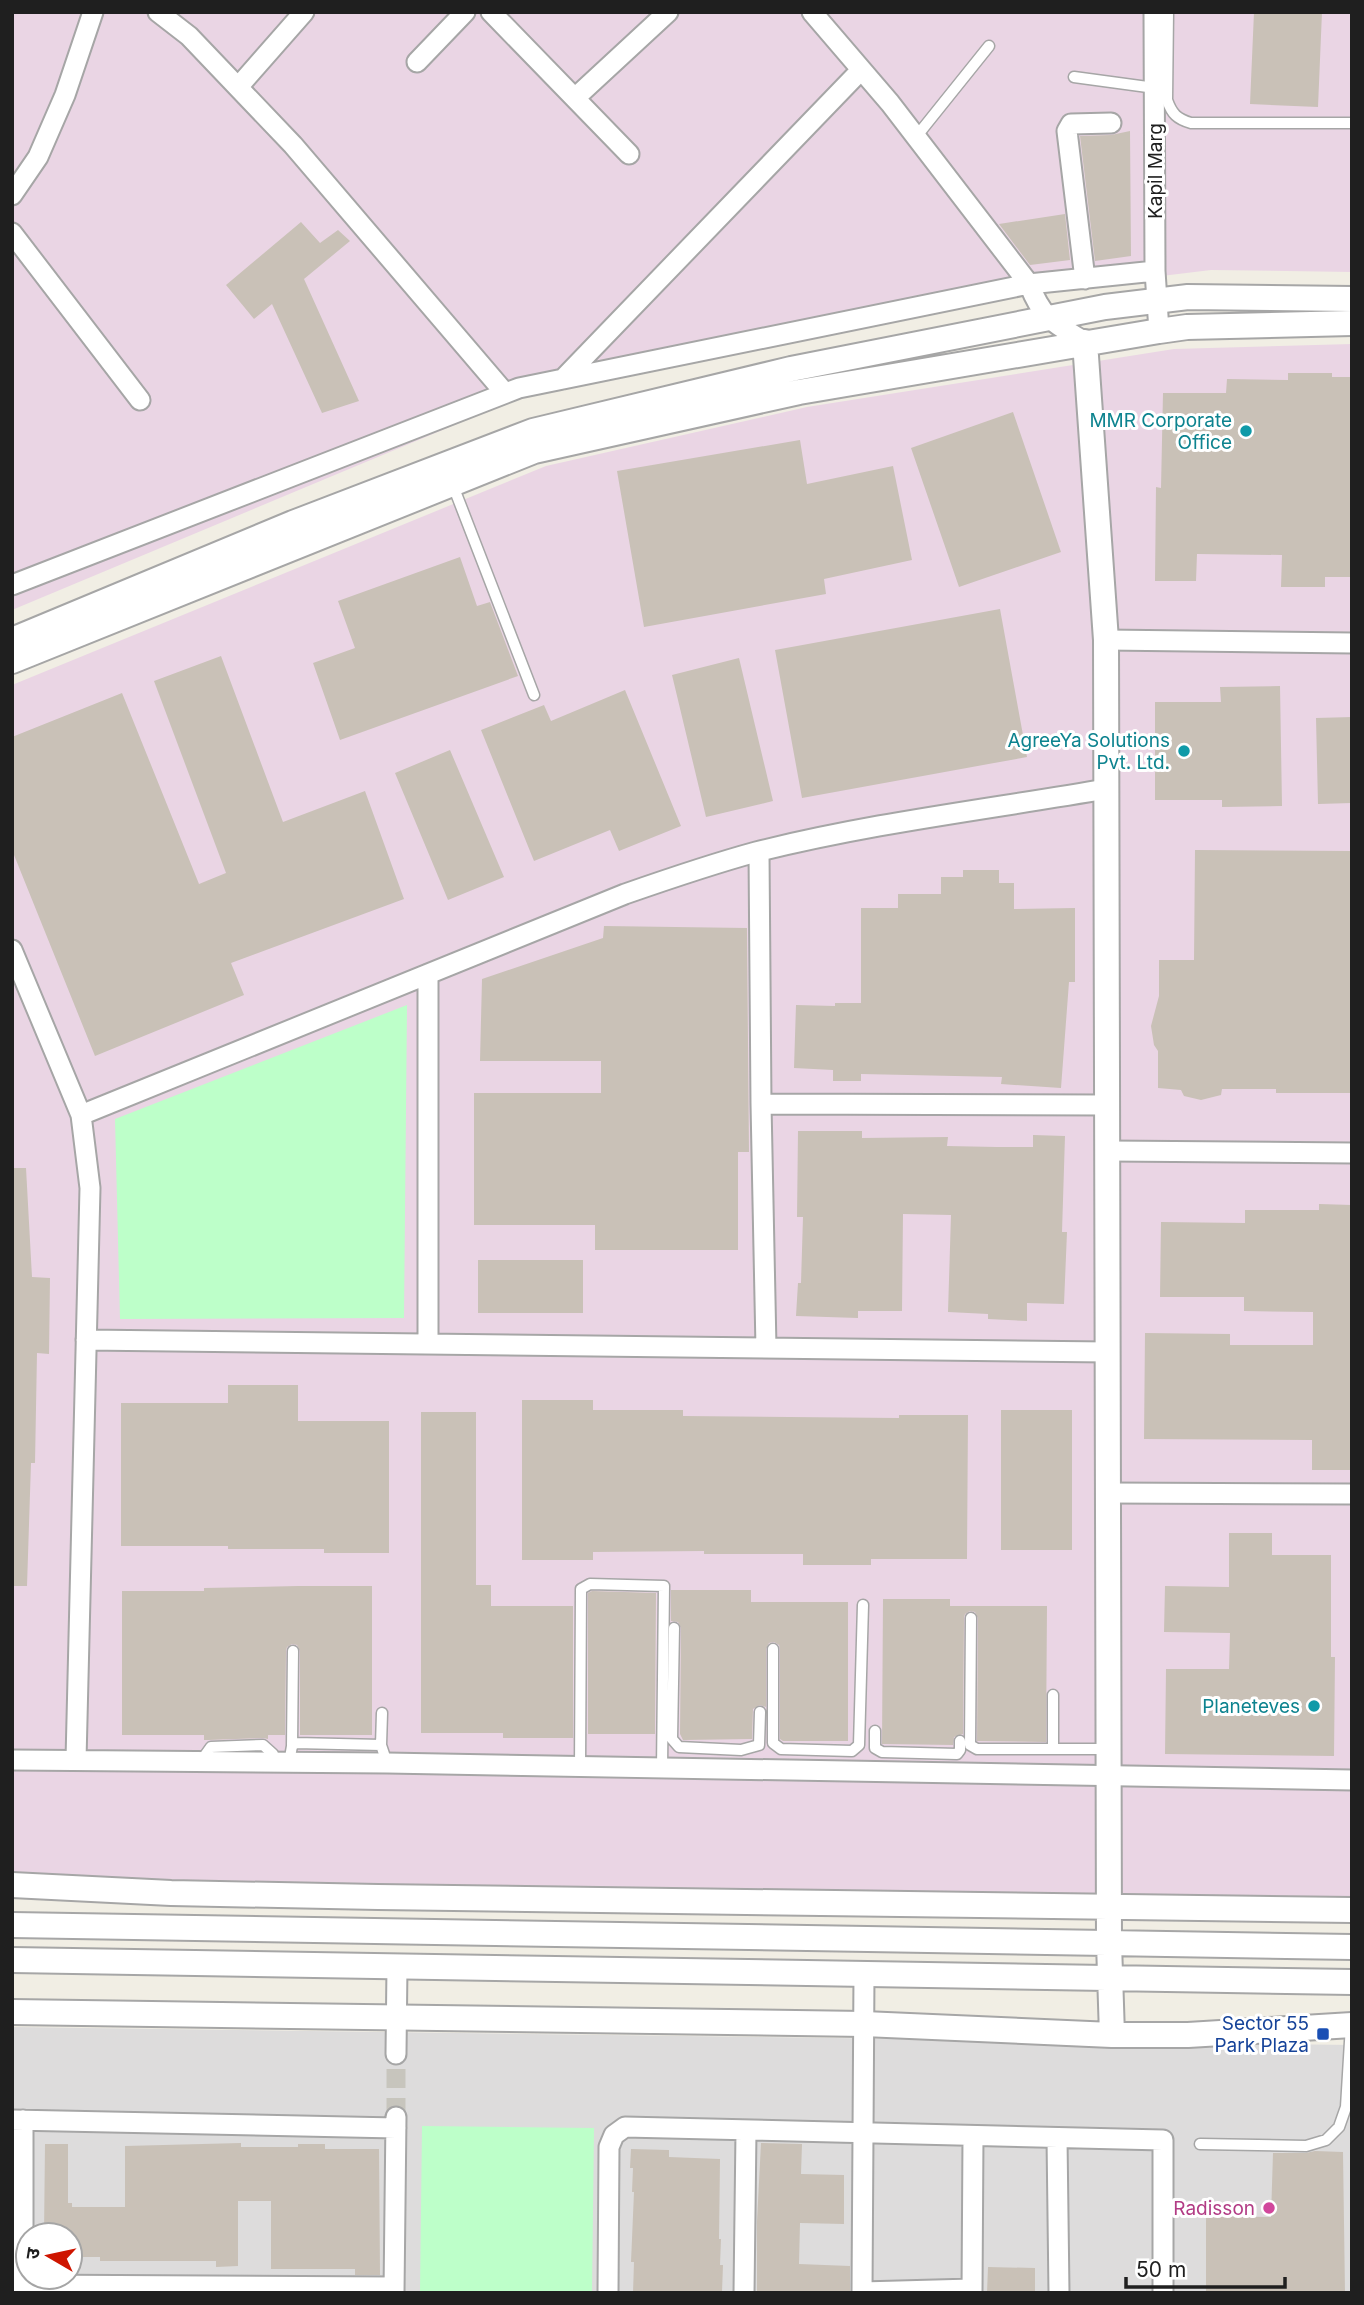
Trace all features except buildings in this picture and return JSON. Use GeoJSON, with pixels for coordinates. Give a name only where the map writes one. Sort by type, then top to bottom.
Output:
{"type":"FeatureCollection","features":[{"type":"Feature","properties":{"kind":"street"},"geometry":{"type":"LineString","coordinates":[[12,194],[38,157],[65,95],[93,12]]}},
{"type":"Feature","properties":{"kind":"street"},"geometry":{"type":"LineString","coordinates":[[158,12],[189,36],[293,145],[505,393]]}},
{"type":"Feature","properties":{"kind":"street"},"geometry":{"type":"LineString","coordinates":[[239,86],[304,12]]}},
{"type":"Feature","properties":{"kind":"street"},"geometry":{"type":"LineString","coordinates":[[417,62],[464,12]]}},
{"type":"Feature","properties":{"kind":"street"},"geometry":{"type":"LineString","coordinates":[[491,12],[629,154]]}},
{"type":"Feature","properties":{"kind":"street"},"geometry":{"type":"LineString","coordinates":[[575,98],[668,12]]}},
{"type":"Feature","properties":{"kind":"street"},"geometry":{"type":"LineString","coordinates":[[811,12],[916,137],[1029,285],[1035,302],[1046,319],[1084,342]]}},
{"type":"Feature","properties":{"kind":"street","name":"Kapil Marg"},"geometry":{"type":"LineString","coordinates":[[1154,12],[1156,300],[1159,331]]}},
{"type":"Feature","properties":{"kind":"street"},"geometry":{"type":"LineString","coordinates":[[563,379],[861,70]]}},
{"type":"Feature","properties":{"kind":"street"},"geometry":{"type":"LineString","coordinates":[[1085,279],[1067,131],[1071,124],[1111,123]]}},
{"type":"Feature","properties":{"kind":"street"},"geometry":{"type":"LineString","coordinates":[[12,233],[140,400]]}},
{"type":"Feature","properties":{"kind":"street"},"geometry":{"type":"LineString","coordinates":[[12,584],[505,393],[1029,285],[1156,271]]}},
{"type":"Feature","properties":{"kind":"street"},"geometry":{"type":"LineString","coordinates":[[12,640],[293,523],[533,430],[791,369],[1156,300],[1188,297],[1352,299]]}},
{"type":"Feature","properties":{"kind":"street"},"geometry":{"type":"LineString","coordinates":[[12,661],[534,451],[799,393],[1084,342],[1187,327],[1352,323]]}},
{"type":"Feature","properties":{"kind":"street"},"geometry":{"type":"LineString","coordinates":[[1084,342],[1106,640],[1109,1978],[1112,2035]]}},
{"type":"Feature","properties":{"kind":"street"},"geometry":{"type":"LineString","coordinates":[[1106,640],[1352,643]]}},
{"type":"Feature","properties":{"kind":"street"},"geometry":{"type":"LineString","coordinates":[[81,1115],[625,894],[702,867],[844,833],[1107,789]]}},
{"type":"Feature","properties":{"kind":"street"},"geometry":{"type":"LineString","coordinates":[[759,852],[766,1348]]}},
{"type":"Feature","properties":{"kind":"street"},"geometry":{"type":"LineString","coordinates":[[12,950],[81,1115],[90,1188],[76,1760]]}},
{"type":"Feature","properties":{"kind":"street"},"geometry":{"type":"LineString","coordinates":[[428,974],[428,1344]]}},
{"type":"Feature","properties":{"kind":"street"},"geometry":{"type":"LineString","coordinates":[[761,1104],[1107,1105]]}},
{"type":"Feature","properties":{"kind":"street"},"geometry":{"type":"LineString","coordinates":[[1108,1151],[1352,1153]]}},
{"type":"Feature","properties":{"kind":"street"},"geometry":{"type":"LineString","coordinates":[[86,1340],[1108,1352]]}},
{"type":"Feature","properties":{"kind":"street"},"geometry":{"type":"LineString","coordinates":[[1108,1493],[1352,1494]]}},
{"type":"Feature","properties":{"kind":"street"},"geometry":{"type":"LineString","coordinates":[[12,1760],[201,1762],[384,1754],[580,1768],[881,1773],[957,1764],[1109,1776],[1352,1780]]}},
{"type":"Feature","properties":{"kind":"street"},"geometry":{"type":"LineString","coordinates":[[12,1885],[171,1893],[364,1897],[1352,1910]]}},
{"type":"Feature","properties":{"kind":"street"},"geometry":{"type":"LineString","coordinates":[[12,1925],[1352,1947]]}},
{"type":"Feature","properties":{"kind":"street"},"geometry":{"type":"LineString","coordinates":[[12,1960],[1352,1982]]}},
{"type":"Feature","properties":{"kind":"street"},"geometry":{"type":"LineString","coordinates":[[396,2054],[397,1966]]}},
{"type":"Feature","properties":{"kind":"street"},"geometry":{"type":"LineString","coordinates":[[864,1973],[862,2292],[972,2291],[973,2136]]}},
{"type":"Feature","properties":{"kind":"street"},"geometry":{"type":"LineString","coordinates":[[12,2012],[864,2024],[1112,2035],[1188,2035],[1351,2025]]}},
{"type":"Feature","properties":{"kind":"street"},"geometry":{"type":"LineString","coordinates":[[21,2221],[18,2120],[396,2123],[394,2290],[84,2289]]}},
{"type":"Feature","properties":{"kind":"street"},"geometry":{"type":"LineString","coordinates":[[608,2293],[609,2147],[614,2135],[625,2127],[1163,2140],[1163,2293]]}},
{"type":"Feature","properties":{"kind":"street"},"geometry":{"type":"LineString","coordinates":[[744,2293],[746,2131]]}},
{"type":"Feature","properties":{"kind":"street"},"geometry":{"type":"LineString","coordinates":[[1057,2138],[1059,2293]]}},
{"type":"Feature","properties":{"kind":"lane"},"geometry":{"type":"LineString","coordinates":[[1168,12],[1167,100],[1171,112],[1179,120],[1191,123],[1352,123]]}},
{"type":"Feature","properties":{"kind":"lane"},"geometry":{"type":"LineString","coordinates":[[916,137],[989,46]]}},
{"type":"Feature","properties":{"kind":"lane"},"geometry":{"type":"LineString","coordinates":[[1074,77],[1155,88]]}},
{"type":"Feature","properties":{"kind":"lane"},"geometry":{"type":"LineString","coordinates":[[452,483],[534,695]]}},
{"type":"Feature","properties":{"kind":"lane"},"geometry":{"type":"LineString","coordinates":[[580,1768],[581,1589],[590,1584],[650,1584],[664,1586],[670,1769]]}},
{"type":"Feature","properties":{"kind":"lane"},"geometry":{"type":"LineString","coordinates":[[773,1649],[773,1743],[781,1749],[852,1751],[859,1745],[863,1605]]}},
{"type":"Feature","properties":{"kind":"lane"},"geometry":{"type":"LineString","coordinates":[[971,1618],[970,1745],[976,1749],[1109,1749]]}},
{"type":"Feature","properties":{"kind":"lane"},"geometry":{"type":"LineString","coordinates":[[674,1628],[672,1739],[679,1747],[741,1750],[759,1745],[760,1712]]}},
{"type":"Feature","properties":{"kind":"lane"},"geometry":{"type":"LineString","coordinates":[[285,1757],[293,1651]]}},
{"type":"Feature","properties":{"kind":"lane"},"geometry":{"type":"LineString","coordinates":[[1053,1695],[1053,1749]]}},
{"type":"Feature","properties":{"kind":"lane"},"geometry":{"type":"LineString","coordinates":[[382,1713],[384,1754]]}},
{"type":"Feature","properties":{"kind":"lane"},"geometry":{"type":"LineString","coordinates":[[875,1731],[875,1748],[882,1752],[957,1764],[960,1741]]}},
{"type":"Feature","properties":{"kind":"lane"},"geometry":{"type":"LineString","coordinates":[[670,1769],[679,1747]]}},
{"type":"Feature","properties":{"kind":"lane"},"geometry":{"type":"LineString","coordinates":[[780,1771],[781,1749]]}},
{"type":"Feature","properties":{"kind":"lane"},"geometry":{"type":"LineString","coordinates":[[741,1750],[741,1770]]}},
{"type":"Feature","properties":{"kind":"lane"},"geometry":{"type":"LineString","coordinates":[[852,1751],[852,1772]]}},
{"type":"Feature","properties":{"kind":"lane"},"geometry":{"type":"LineString","coordinates":[[881,1773],[882,1752]]}},
{"type":"Feature","properties":{"kind":"lane"},"geometry":{"type":"LineString","coordinates":[[1200,2144],[1306,2146],[1326,2140],[1339,2127],[1346,2107],[1352,2018]]}},
{"type":"Feature","properties":{"kind":"shaded area"},"geometry":{"type":"Polygon","coordinates":[[[12,12],[1352,12],[1352,272],[1211,270],[1112,282],[949,307],[524,396],[12,610],[12,12]]]}},
{"type":"Feature","properties":{"kind":"shaded area"},"geometry":{"type":"Polygon","coordinates":[[[1352,344],[1352,1898],[12,1884],[12,685],[546,466],[807,407],[1174,349],[1352,344]]]}},
{"type":"Feature","properties":{"kind":"shaded area"},"geometry":{"type":"Polygon","coordinates":[[[12,2027],[1352,2045],[1352,2293],[12,2293],[12,2027]]]}},
{"type":"Feature","properties":{"kind":"green space"},"geometry":{"type":"Polygon","coordinates":[[[407,1005],[404,1318],[120,1319],[115,1119],[407,1005]]]}},
{"type":"Feature","properties":{"kind":"green space"},"geometry":{"type":"Polygon","coordinates":[[[422,2126],[594,2128],[592,2293],[420,2293],[422,2126]]]}},
{"type":"Feature","properties":{"kind":"tunnel"},"geometry":{"type":"LineString","coordinates":[[396,2054],[396,2117]]}},
{"type":"Feature","properties":{"kind":"place","name":"MMR Corporate Office"},"geometry":{"type":"Point","coordinates":[1246,431]}},
{"type":"Feature","properties":{"kind":"place","name":"AgreeYa Solutions Pvt. Ltd."},"geometry":{"type":"Point","coordinates":[1184,751]}},
{"type":"Feature","properties":{"kind":"place","name":"Planeteves"},"geometry":{"type":"Point","coordinates":[1314,1706]}},
{"type":"Feature","properties":{"kind":"place","name":"Sector 55 Park Plaza"},"geometry":{"type":"Point","coordinates":[1323,2034]}},
{"type":"Feature","properties":{"kind":"place","name":"Radisson"},"geometry":{"type":"Point","coordinates":[1269,2208]}}]}
